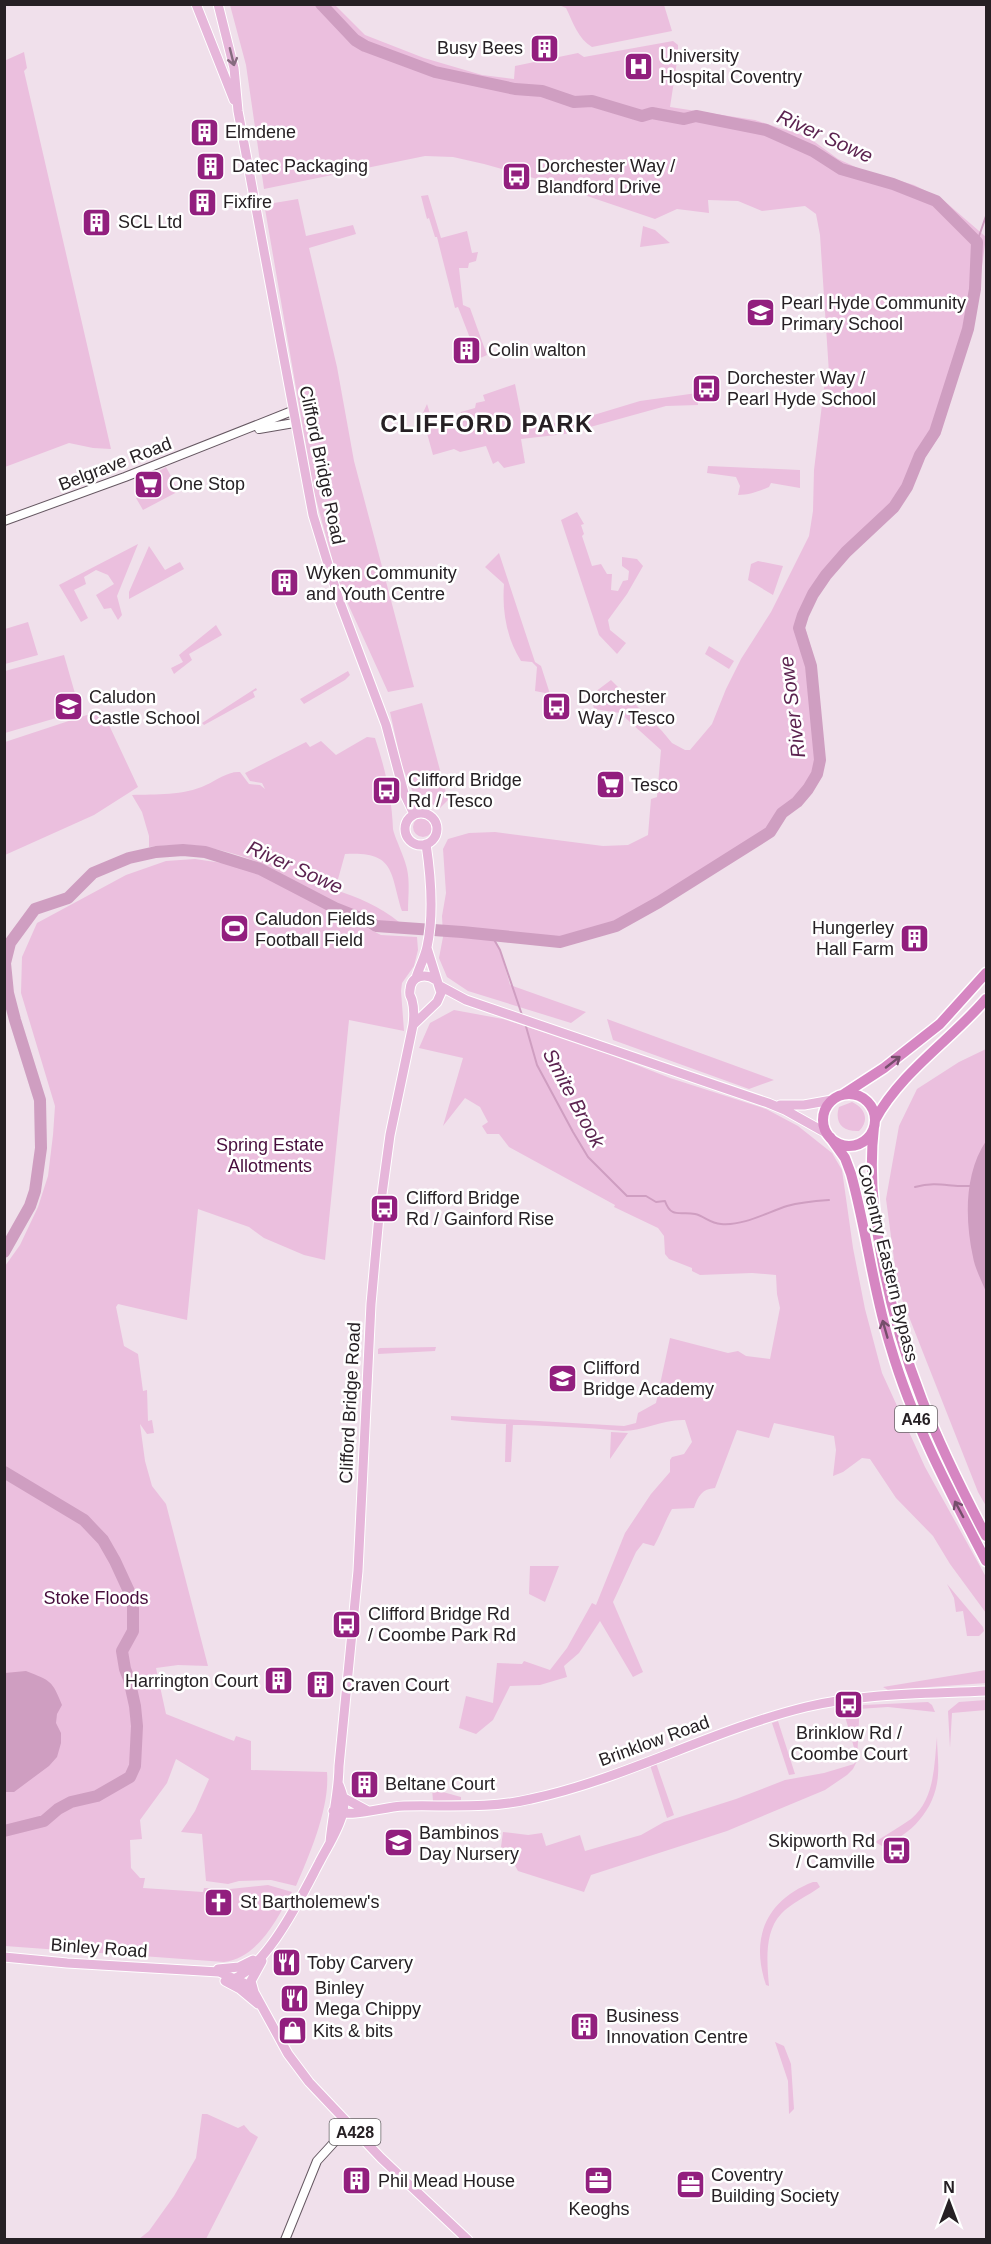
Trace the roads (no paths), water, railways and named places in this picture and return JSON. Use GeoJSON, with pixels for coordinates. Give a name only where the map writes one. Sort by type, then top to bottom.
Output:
{"type":"FeatureCollection","features":[{"type":"Feature","properties":{"kind":"highway"},"geometry":{"type":"LineString","coordinates":[[844,1094],[857,1095],[867,1101],[873,1109],[874,1123],[867,1138],[855,1144],[842,1144],[829,1136],[824,1126],[823,1116],[827,1106],[832,1100],[884,1068],[940,1024],[987,973]]}},
{"type":"Feature","properties":{"kind":"highway","name":"Coventry Eastern Bypass"},"geometry":{"type":"LineString","coordinates":[[987,999],[889,1097],[874,1123],[871,1168],[873,1200],[887,1290],[911,1372],[934,1432],[987,1536]]}},
{"type":"Feature","properties":{"kind":"highway","name":"Coventry Eastern Bypass"},"geometry":{"type":"LineString","coordinates":[[829,1136],[845,1158],[851,1174],[880,1311],[900,1378],[919,1426],[947,1485],[987,1561]]}},
{"type":"Feature","properties":{"kind":"main road","name":"Clifford Bridge Road"},"geometry":{"type":"LineString","coordinates":[[196,4],[238,111]]}},
{"type":"Feature","properties":{"kind":"main road","name":"Clifford Bridge Road"},"geometry":{"type":"LineString","coordinates":[[218,4],[234,68],[238,111],[306,482],[323,551],[386,725],[404,793],[414,814]]}},
{"type":"Feature","properties":{"kind":"main road"},"geometry":{"type":"LineString","coordinates":[[414,814],[427,814],[434,818],[436,835],[426,844],[413,843],[406,836],[406,822],[414,814]]}},
{"type":"Feature","properties":{"kind":"main road"},"geometry":{"type":"LineString","coordinates":[[426,844],[429,866],[430,918],[427,948],[416,978],[410,987],[412,1000],[420,1006],[447,999],[466,1000]]}},
{"type":"Feature","properties":{"kind":"main road"},"geometry":{"type":"LineString","coordinates":[[413,1025],[440,995],[427,948]]}},
{"type":"Feature","properties":{"kind":"main road"},"geometry":{"type":"LineString","coordinates":[[416,978],[427,975],[466,1000],[768,1103],[785,1110],[829,1136]]}},
{"type":"Feature","properties":{"kind":"main road","name":"Clifford Bridge Road"},"geometry":{"type":"LineString","coordinates":[[338,1813],[339,1766],[358,1571],[376,1239],[387,1152],[413,1025],[412,1000]]}},
{"type":"Feature","properties":{"kind":"main road"},"geometry":{"type":"LineString","coordinates":[[768,1103],[804,1105],[832,1100]]}},
{"type":"Feature","properties":{"kind":"main road","name":"Brinklow Road"},"geometry":{"type":"LineString","coordinates":[[338,1813],[400,1806],[472,1807],[531,1799],[615,1773],[730,1731],[805,1708],[846,1700],[987,1691]]}},
{"type":"Feature","properties":{"kind":"main road","name":"Clifford Bridge Road"},"geometry":{"type":"LineString","coordinates":[[269,1947],[303,1894],[330,1843],[344,1798],[339,1785]]}},
{"type":"Feature","properties":{"kind":"main road"},"geometry":{"type":"LineString","coordinates":[[344,1798],[368,1811]]}},
{"type":"Feature","properties":{"kind":"main road"},"geometry":{"type":"LineString","coordinates":[[191,1971],[239,1967],[252,1961],[269,1947]]}},
{"type":"Feature","properties":{"kind":"main road"},"geometry":{"type":"LineString","coordinates":[[233,1982],[249,1969],[269,1947]]}},
{"type":"Feature","properties":{"kind":"main road"},"geometry":{"type":"LineString","coordinates":[[255,1994],[251,1981],[269,1947]]}},
{"type":"Feature","properties":{"kind":"main road","name":"Binley Road"},"geometry":{"type":"LineString","coordinates":[[4,1957],[219,1972],[233,1982]]}},
{"type":"Feature","properties":{"kind":"main road"},"geometry":{"type":"LineString","coordinates":[[233,1982],[239,1967]]}},
{"type":"Feature","properties":{"kind":"main road","name":"A428"},"geometry":{"type":"LineString","coordinates":[[233,1982],[244,1983],[255,1994],[288,2054],[309,2082],[349,2126],[468,2240]]}},
{"type":"Feature","properties":{"kind":"main road","name":"A428"},"geometry":{"type":"LineString","coordinates":[[233,1982],[261,2008]]}},
{"type":"Feature","properties":{"kind":"street","name":"Belgrave Road"},"geometry":{"type":"LineString","coordinates":[[4,521],[292,411]]}},
{"type":"Feature","properties":{"kind":"street","name":"Belgrave Road"},"geometry":{"type":"LineString","coordinates":[[236,433],[294,423]]}},
{"type":"Feature","properties":{"kind":"street"},"geometry":{"type":"LineString","coordinates":[[285,2240],[317,2161],[349,2126]]}},
{"type":"Feature","properties":{"kind":"waterway","name":"River Sowe"},"geometry":{"type":"LineString","coordinates":[[4,1252],[30,1206],[35,1191],[41,1148],[40,1100],[8,993],[5,963],[10,943],[35,909],[68,898],[93,873],[129,858],[156,852],[183,850],[205,852],[260,869],[335,908],[376,926],[560,942],[616,926],[659,902],[770,832],[782,813],[797,802],[808,789],[817,774],[820,760],[811,666],[799,628],[803,615],[826,575],[846,552],[894,507],[907,487],[920,455],[935,432],[968,329],[975,289],[977,242],[936,201],[893,184],[841,169],[813,151],[766,130],[696,116],[684,119],[652,113],[642,116],[592,101],[574,102],[542,91],[515,89],[435,72],[365,46],[355,40],[321,4]]}},
{"type":"Feature","properties":{"kind":"waterway"},"geometry":{"type":"LineString","coordinates":[[977,242],[986,216]]}},
{"type":"Feature","properties":{"kind":"waterway","name":"Smite Brook"},"geometry":{"type":"LineString","coordinates":[[492,936],[500,950],[522,1015]]}},
{"type":"Feature","properties":{"kind":"waterway","name":"Smite Brook"},"geometry":{"type":"LineString","coordinates":[[525,1023],[537,1065],[573,1132],[588,1157],[627,1196],[646,1196],[656,1202],[665,1201],[667,1207],[673,1212],[695,1214],[721,1224],[746,1221],[787,1206],[829,1200]]}},
{"type":"Feature","properties":{"kind":"waterway","name":"Smite Brook"},"geometry":{"type":"LineString","coordinates":[[915,1187],[937,1184],[970,1186]]}},
{"type":"Feature","properties":{"kind":"waterway","name":"River Sowe"},"geometry":{"type":"LineString","coordinates":[[4,1472],[84,1520],[103,1540],[115,1561],[133,1600],[133,1631],[122,1651],[135,1706],[137,1726],[135,1766],[130,1777],[97,1796],[71,1802],[44,1821],[4,1831]]}},
{"type":"Feature","properties":{"kind":"place","name":"Busy Bees"},"geometry":{"type":"Point","coordinates":[544,48]}},
{"type":"Feature","properties":{"kind":"place","name":"University Hospital Coventry"},"geometry":{"type":"Point","coordinates":[639,66]}},
{"type":"Feature","properties":{"kind":"place","name":"Elmdene"},"geometry":{"type":"Point","coordinates":[204,132]}},
{"type":"Feature","properties":{"kind":"place","name":"Datec Packaging"},"geometry":{"type":"Point","coordinates":[211,166]}},
{"type":"Feature","properties":{"kind":"place","name":"Dorchester Way / Blandford Drive"},"geometry":{"type":"Point","coordinates":[516,176]}},
{"type":"Feature","properties":{"kind":"place","name":"Fixfire"},"geometry":{"type":"Point","coordinates":[202,202]}},
{"type":"Feature","properties":{"kind":"place","name":"SCL Ltd"},"geometry":{"type":"Point","coordinates":[97,222]}},
{"type":"Feature","properties":{"kind":"place","name":"Pearl Hyde Community Primary School"},"geometry":{"type":"Point","coordinates":[760,313]}},
{"type":"Feature","properties":{"kind":"place","name":"Colin walton"},"geometry":{"type":"Point","coordinates":[467,350]}},
{"type":"Feature","properties":{"kind":"place","name":"Dorchester Way / Pearl Hyde School"},"geometry":{"type":"Point","coordinates":[706,388]}},
{"type":"Feature","properties":{"kind":"place","name":"One Stop"},"geometry":{"type":"Point","coordinates":[148,484]}},
{"type":"Feature","properties":{"kind":"place","name":"Wyken Community and Youth Centre"},"geometry":{"type":"Point","coordinates":[285,583]}},
{"type":"Feature","properties":{"kind":"place","name":"Caludon Castle School"},"geometry":{"type":"Point","coordinates":[68,707]}},
{"type":"Feature","properties":{"kind":"place","name":"Dorchester Way / Tesco"},"geometry":{"type":"Point","coordinates":[557,707]}},
{"type":"Feature","properties":{"kind":"place","name":"Tesco"},"geometry":{"type":"Point","coordinates":[610,785]}},
{"type":"Feature","properties":{"kind":"place","name":"Clifford Bridge Rd / Tesco"},"geometry":{"type":"Point","coordinates":[387,790]}},
{"type":"Feature","properties":{"kind":"place","name":"Caludon Fields Football Field"},"geometry":{"type":"Point","coordinates":[234,929]}},
{"type":"Feature","properties":{"kind":"place","name":"Hungerley Hall Farm"},"geometry":{"type":"Point","coordinates":[915,938]}},
{"type":"Feature","properties":{"kind":"place","name":"Clifford Bridge Rd / Gainford Rise"},"geometry":{"type":"Point","coordinates":[385,1208]}},
{"type":"Feature","properties":{"kind":"place","name":"Clifford Bridge Academy"},"geometry":{"type":"Point","coordinates":[562,1378]}},
{"type":"Feature","properties":{"kind":"place","name":"Clifford Bridge Rd / Coombe Park Rd"},"geometry":{"type":"Point","coordinates":[347,1624]}},
{"type":"Feature","properties":{"kind":"place","name":"Harrington Court"},"geometry":{"type":"Point","coordinates":[279,1681]}},
{"type":"Feature","properties":{"kind":"place","name":"Craven Court"},"geometry":{"type":"Point","coordinates":[321,1685]}},
{"type":"Feature","properties":{"kind":"place","name":"Brinklow Rd / Coombe Court"},"geometry":{"type":"Point","coordinates":[849,1704]}},
{"type":"Feature","properties":{"kind":"place","name":"Beltane Court"},"geometry":{"type":"Point","coordinates":[364,1784]}},
{"type":"Feature","properties":{"kind":"place","name":"Bambinos Day Nursery"},"geometry":{"type":"Point","coordinates":[398,1843]}},
{"type":"Feature","properties":{"kind":"place","name":"Skipworth Rd / Camville"},"geometry":{"type":"Point","coordinates":[896,1851]}},
{"type":"Feature","properties":{"kind":"place","name":"St Bartholemew's"},"geometry":{"type":"Point","coordinates":[219,1902]}},
{"type":"Feature","properties":{"kind":"place","name":"Toby Carvery"},"geometry":{"type":"Point","coordinates":[286,1963]}},
{"type":"Feature","properties":{"kind":"place","name":"Binley Mega Chippy"},"geometry":{"type":"Point","coordinates":[294,1998]}},
{"type":"Feature","properties":{"kind":"place","name":"Business Innovation Centre"},"geometry":{"type":"Point","coordinates":[585,2026]}},
{"type":"Feature","properties":{"kind":"place","name":"Kits & bits"},"geometry":{"type":"Point","coordinates":[292,2031]}},
{"type":"Feature","properties":{"kind":"place","name":"Keoghs"},"geometry":{"type":"Point","coordinates":[599,2180]}},
{"type":"Feature","properties":{"kind":"place","name":"Phil Mead House"},"geometry":{"type":"Point","coordinates":[357,2181]}},
{"type":"Feature","properties":{"kind":"place","name":"Coventry Building Society"},"geometry":{"type":"Point","coordinates":[690,2185]}},
{"type":"Feature","properties":{"kind":"district","name":"CLIFFORD PARK"},"geometry":{"type":"Point","coordinates":[487,424]}},
{"type":"Feature","properties":{"kind":"park label","name":"Spring Estate Allotments"},"geometry":{"type":"Point","coordinates":[270,1155]}},
{"type":"Feature","properties":{"kind":"park label","name":"Stoke Floods"},"geometry":{"type":"Point","coordinates":[96,1598]}}]}
